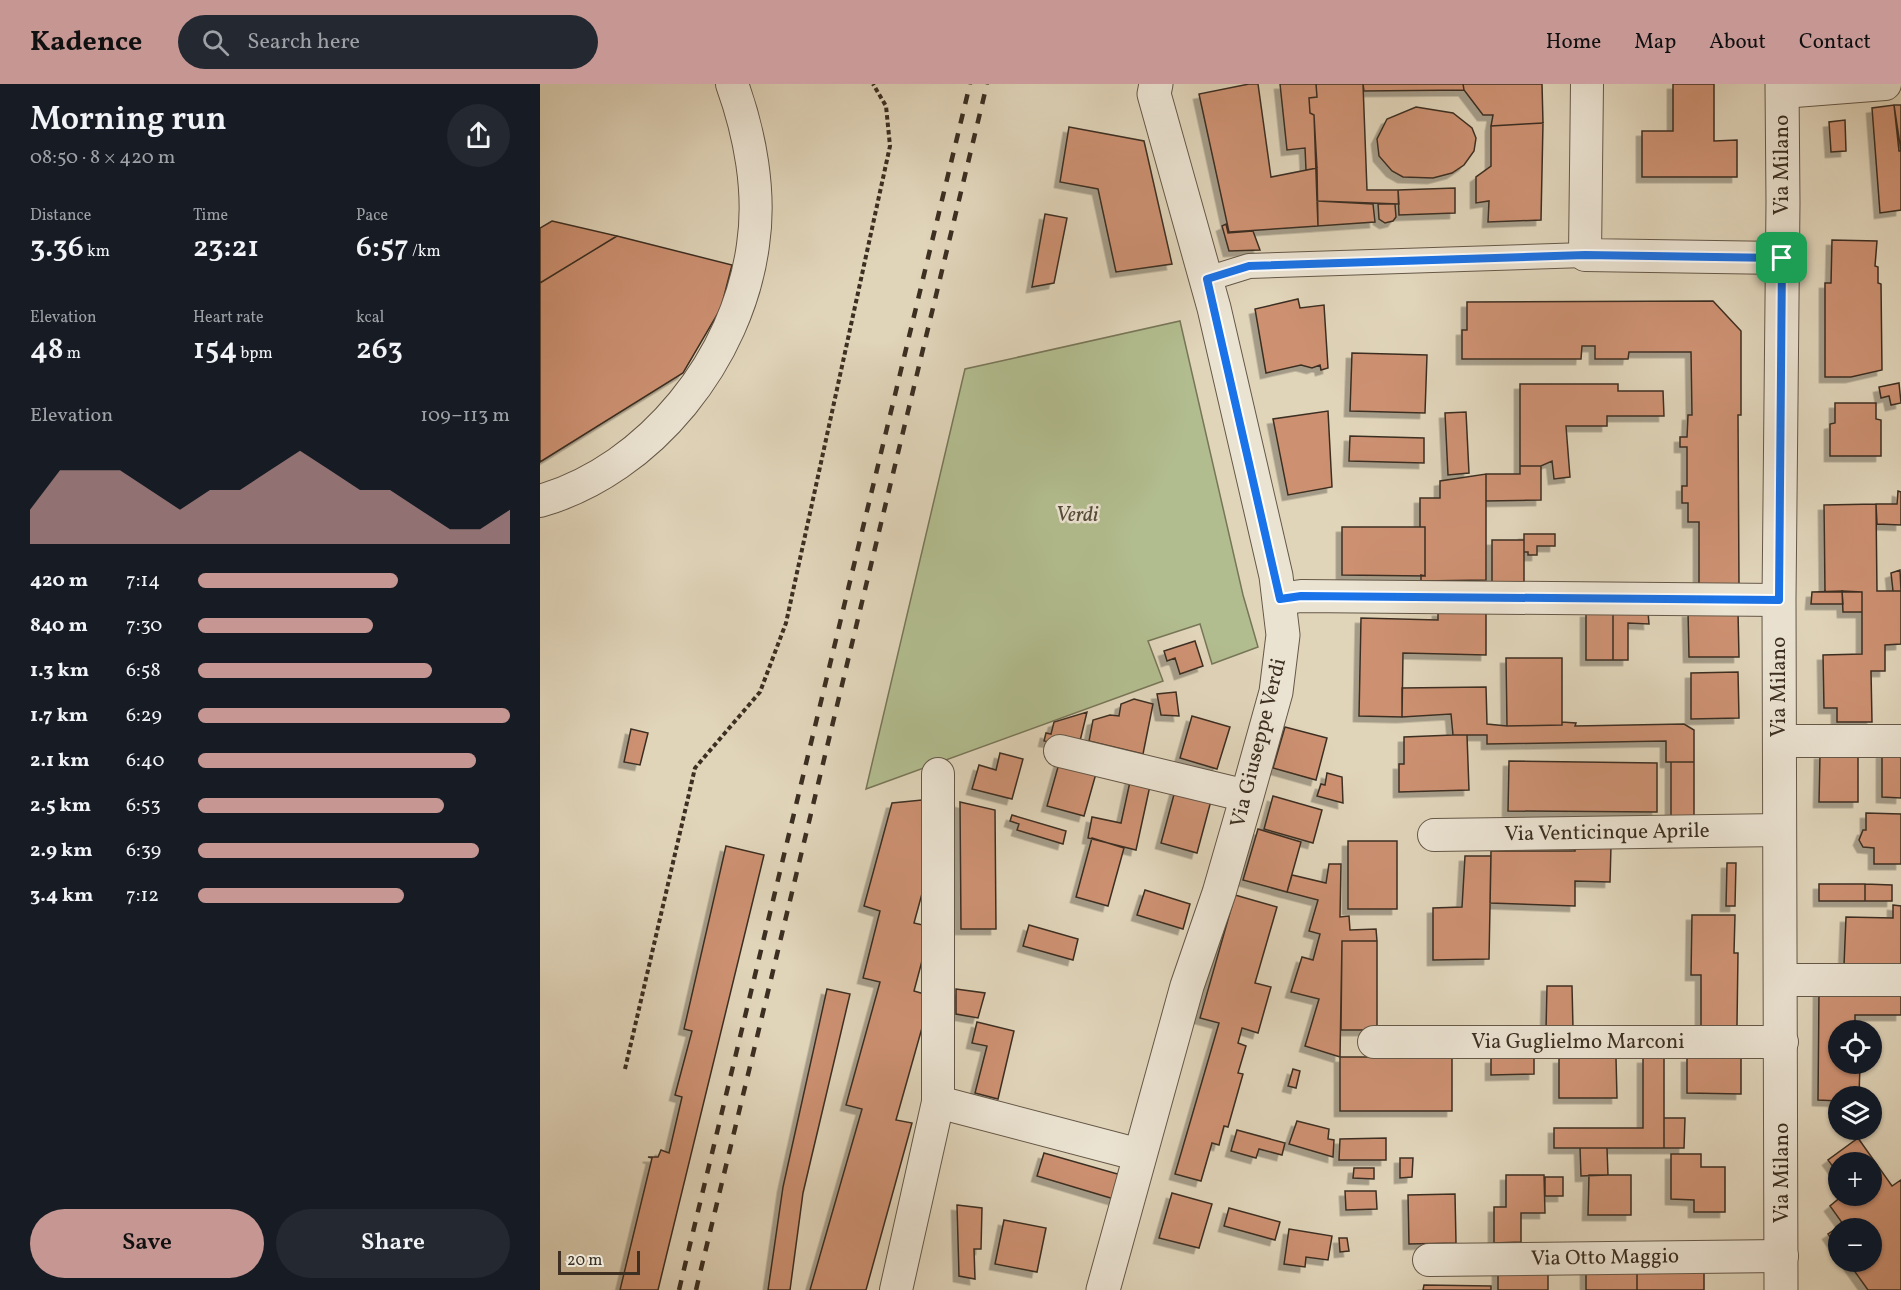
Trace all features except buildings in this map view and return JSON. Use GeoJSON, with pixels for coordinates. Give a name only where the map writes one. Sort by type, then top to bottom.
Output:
{"type":"FeatureCollection","features":[{"type":"Feature","properties":{"kind":"street"},"geometry":{"type":"LineString","coordinates":[[540,501],[579,487],[600,476],[648,438],[695,387],[729,328],[741,298],[750,262],[754,204],[747,136],[732,84]]}},
{"type":"Feature","properties":{"kind":"street"},"geometry":{"type":"LineString","coordinates":[[1134,84],[1156,84]]}},
{"type":"Feature","properties":{"kind":"street","name":"Via Giuseppe Verdi"},"geometry":{"type":"LineString","coordinates":[[1103,1290],[1187,986],[1219,893],[1247,796],[1281,664],[1283,635],[1280,599],[1207,279],[1155,94],[1156,84]]}},
{"type":"Feature","properties":{"kind":"street"},"geometry":{"type":"LineString","coordinates":[[1585,255],[1587,84]]}},
{"type":"Feature","properties":{"kind":"street"},"geometry":{"type":"LineString","coordinates":[[1782,88],[1885,84]]}},
{"type":"Feature","properties":{"kind":"street","name":"Via Milano"},"geometry":{"type":"LineString","coordinates":[[1781,1290],[1782,980],[1779,600],[1782,88]]}},
{"type":"Feature","properties":{"kind":"street"},"geometry":{"type":"LineString","coordinates":[[1207,279],[1249,266],[1585,255],[1782,258]]}},
{"type":"Feature","properties":{"kind":"street"},"geometry":{"type":"LineString","coordinates":[[1280,599],[1313,596],[1779,600]]}},
{"type":"Feature","properties":{"kind":"street"},"geometry":{"type":"LineString","coordinates":[[1780,741],[1901,741]]}},
{"type":"Feature","properties":{"kind":"street"},"geometry":{"type":"LineString","coordinates":[[1060,751],[1247,796]]}},
{"type":"Feature","properties":{"kind":"street"},"geometry":{"type":"LineString","coordinates":[[896,1290],[939,1102],[938,774]]}},
{"type":"Feature","properties":{"kind":"street","name":"Via Venticinque Aprile"},"geometry":{"type":"LineString","coordinates":[[1434,835],[1780,830]]}},
{"type":"Feature","properties":{"kind":"street"},"geometry":{"type":"LineString","coordinates":[[1782,980],[1901,980]]}},
{"type":"Feature","properties":{"kind":"street","name":"Via Guglielmo Marconi"},"geometry":{"type":"LineString","coordinates":[[1374,1042],[1782,1042]]}},
{"type":"Feature","properties":{"kind":"street"},"geometry":{"type":"LineString","coordinates":[[939,1102],[1140,1155]]}},
{"type":"Feature","properties":{"kind":"street","name":"Via Otto Maggio"},"geometry":{"type":"LineString","coordinates":[[1429,1260],[1782,1256]]}},
{"type":"Feature","properties":{"kind":"path"},"geometry":{"type":"LineString","coordinates":[[625,1069],[695,768],[760,692],[786,623],[890,146],[885,106],[873,84]]}},
{"type":"Feature","properties":{"kind":"green space","name":"Verdi"},"geometry":{"type":"Polygon","coordinates":[[[1180,321],[1243,595],[1258,647],[1212,664],[1200,624],[1148,641],[1163,681],[866,789],[965,369],[1180,321]]]}},
{"type":"Feature","properties":{"kind":"railway"},"geometry":{"type":"LineString","coordinates":[[679,1290],[970,84]]}},
{"type":"Feature","properties":{"kind":"railway"},"geometry":{"type":"LineString","coordinates":[[696,1290],[987,84]]}},
{"type":"Feature","properties":{"kind":"route"},"geometry":{"type":"LineString","coordinates":[[1585,255],[1782,258],[1779,600],[1301,596],[1280,599],[1207,279],[1249,266],[1585,255]]}}]}
